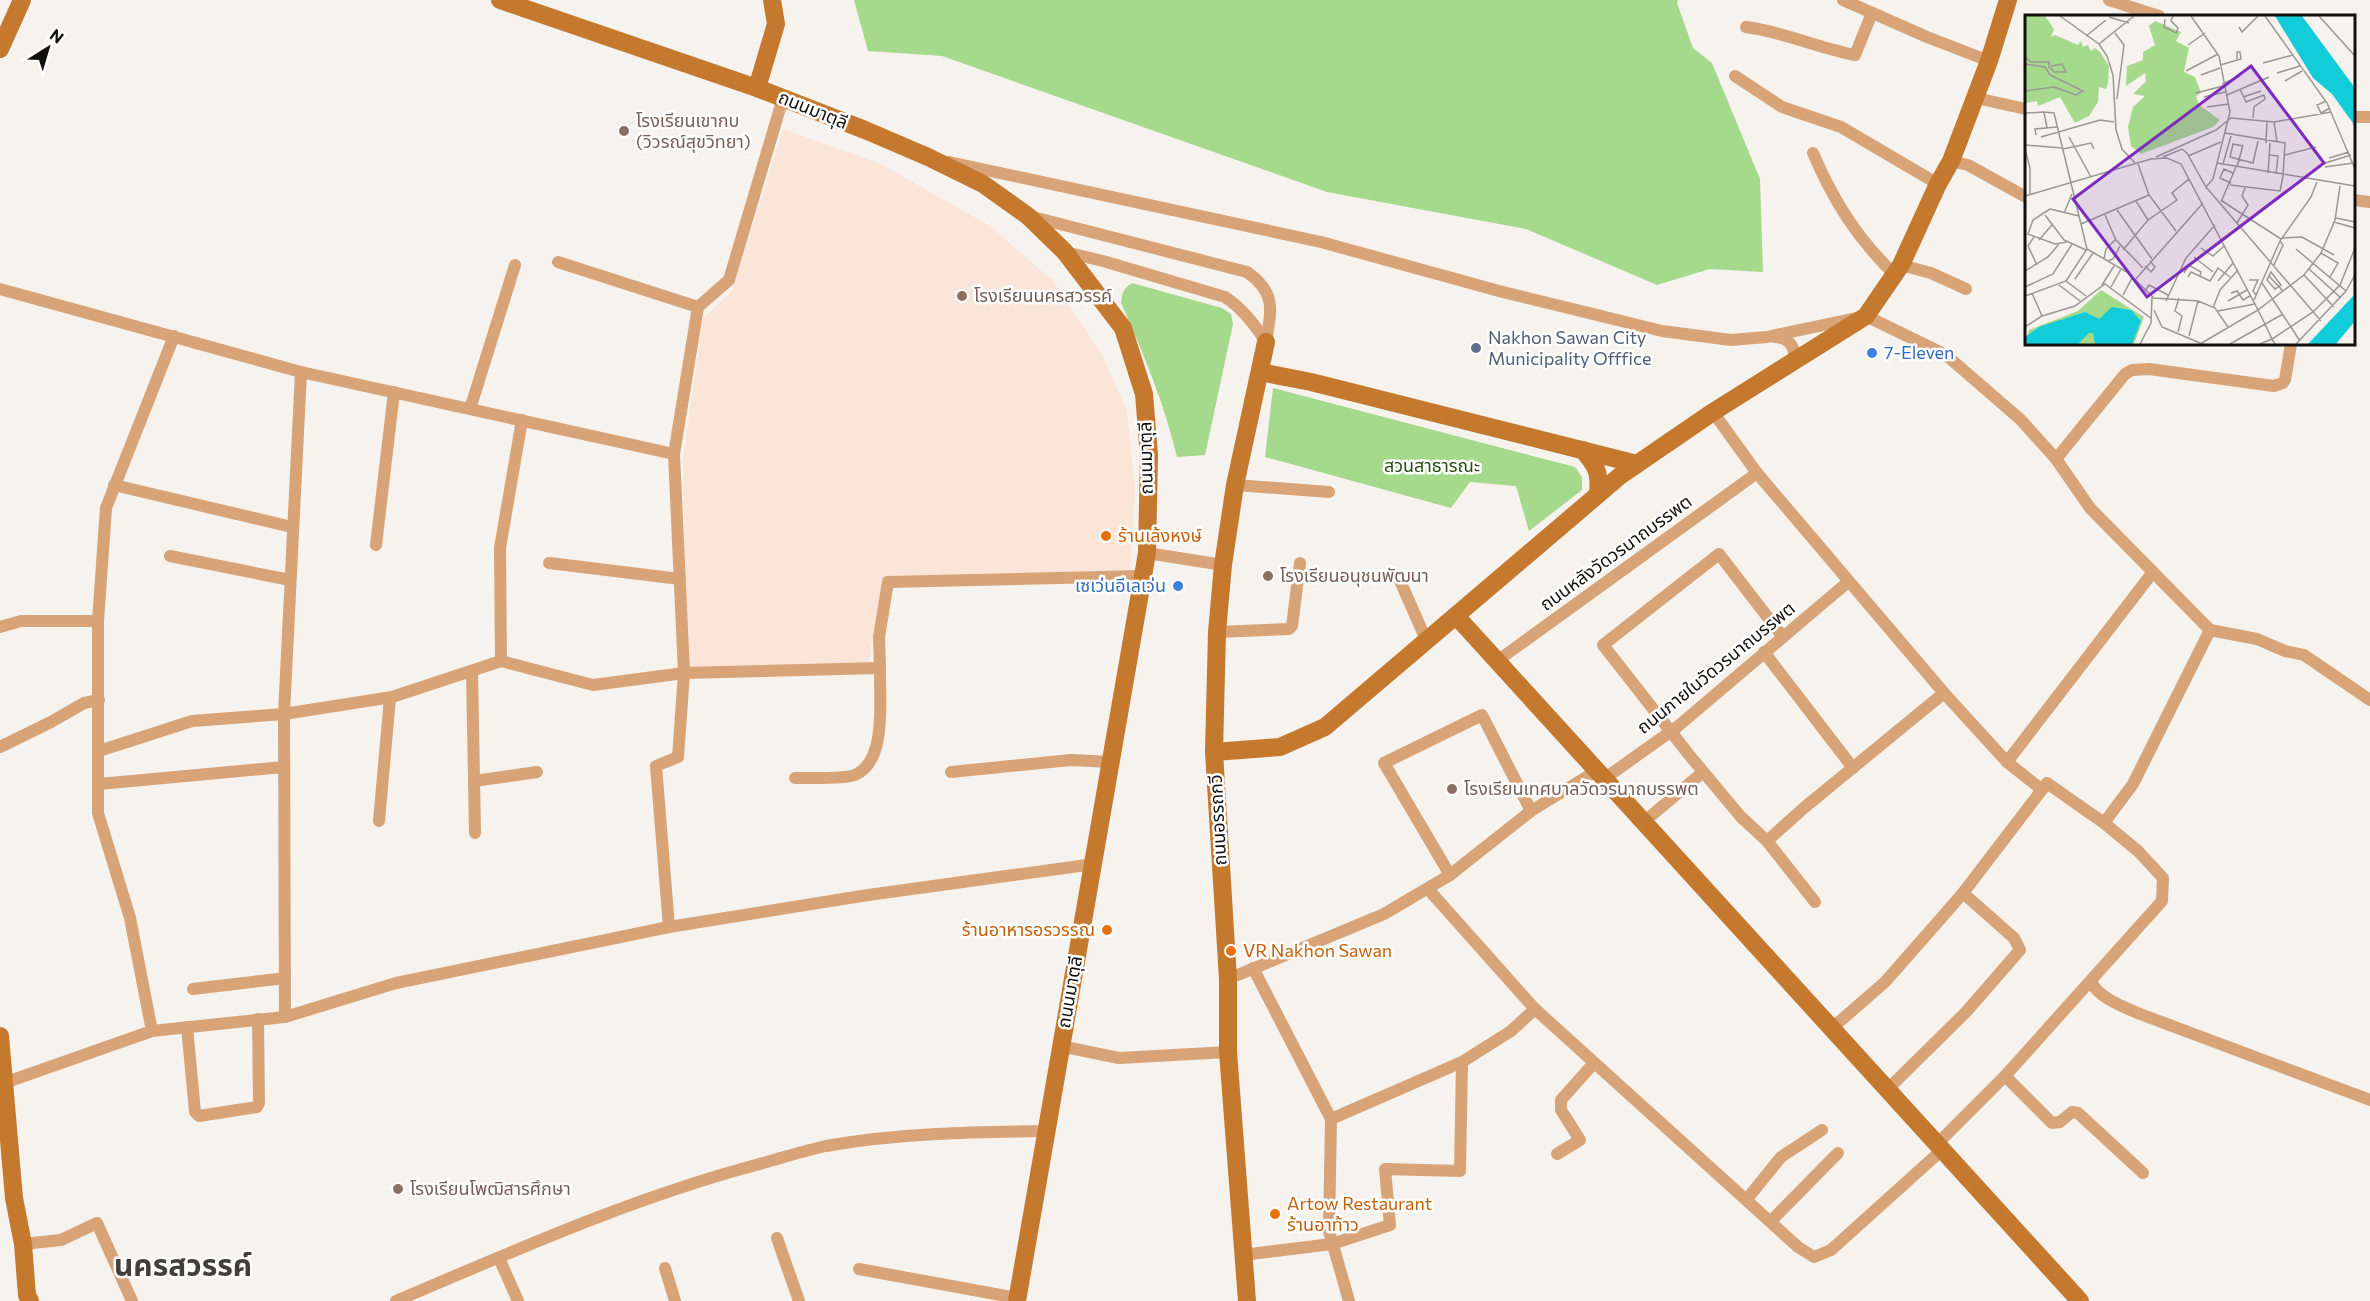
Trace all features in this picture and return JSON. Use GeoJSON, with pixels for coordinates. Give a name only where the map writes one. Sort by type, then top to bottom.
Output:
{"type":"FeatureCollection","features":[{"type":"Feature","properties":{"kind":"street"},"geometry":{"type":"LineString","coordinates":[[0,49],[22,0]]}},
{"type":"Feature","properties":{"kind":"street","name":"ถนนมาตุลี"},"geometry":{"type":"LineString","coordinates":[[500,0],[757,88],[928,157],[983,184],[1028,216],[1065,252],[1123,328],[1144,394],[1149,455],[1147,553],[1017,1300]]}},
{"type":"Feature","properties":{"kind":"street"},"geometry":{"type":"LineString","coordinates":[[757,88],[776,24],[772,0]]}},
{"type":"Feature","properties":{"kind":"street"},"geometry":{"type":"LineString","coordinates":[[1844,0],[1989,61]]}},
{"type":"Feature","properties":{"kind":"street"},"geometry":{"type":"LineString","coordinates":[[1214,752],[1280,747],[1325,727],[1457,617],[1598,494],[1637,464],[1713,412],[1866,316],[1898,270],[1951,161],[1976,98],[2008,0]]}},
{"type":"Feature","properties":{"kind":"street"},"geometry":{"type":"LineString","coordinates":[[2109,0],[2156,15]]}},
{"type":"Feature","properties":{"kind":"street"},"geometry":{"type":"LineString","coordinates":[[1746,27],[1769,30],[1812,42],[1836,52],[1855,55],[1872,13]]}},
{"type":"Feature","properties":{"kind":"street"},"geometry":{"type":"LineString","coordinates":[[1735,76],[1782,107],[1841,127],[1938,184]]}},
{"type":"Feature","properties":{"kind":"street"},"geometry":{"type":"LineString","coordinates":[[669,927],[656,766],[678,757],[684,673],[674,454],[698,307],[729,280],[783,98]]}},
{"type":"Feature","properties":{"kind":"street"},"geometry":{"type":"LineString","coordinates":[[1976,98],[2025,110]]}},
{"type":"Feature","properties":{"kind":"street"},"geometry":{"type":"LineString","coordinates":[[1813,153],[1845,217],[1877,258],[1898,270],[1931,273],[1966,289]]}},
{"type":"Feature","properties":{"kind":"street"},"geometry":{"type":"LineString","coordinates":[[928,157],[1321,242],[1500,291],[1662,331],[1731,340],[1780,337],[1788,341],[1794,352],[1790,363]]}},
{"type":"Feature","properties":{"kind":"street"},"geometry":{"type":"LineString","coordinates":[[1951,161],[1968,165],[2025,196]]}},
{"type":"Feature","properties":{"kind":"street"},"geometry":{"type":"LineString","coordinates":[[2355,200],[2370,202]]}},
{"type":"Feature","properties":{"kind":"street"},"geometry":{"type":"LineString","coordinates":[[1028,216],[1246,272],[1256,278],[1269,297],[1271,307],[1266,342]]}},
{"type":"Feature","properties":{"kind":"street"},"geometry":{"type":"LineString","coordinates":[[1065,252],[1225,297],[1238,305],[1250,318],[1266,342]]}},
{"type":"Feature","properties":{"kind":"street"},"geometry":{"type":"LineString","coordinates":[[558,262],[698,307]]}},
{"type":"Feature","properties":{"kind":"street"},"geometry":{"type":"LineString","coordinates":[[470,409],[514,265]]}},
{"type":"Feature","properties":{"kind":"street"},"geometry":{"type":"LineString","coordinates":[[0,289],[301,372],[674,454]]}},
{"type":"Feature","properties":{"kind":"street"},"geometry":{"type":"LineString","coordinates":[[1767,337],[1866,316],[1946,355],[2021,420],[2056,459],[2090,508],[2210,630],[2257,639],[2285,651],[2304,655],[2370,700]]}},
{"type":"Feature","properties":{"kind":"street"},"geometry":{"type":"LineString","coordinates":[[152,1031],[130,918],[98,813],[98,621],[106,508],[174,336]]}},
{"type":"Feature","properties":{"kind":"street","name":"ถนนอรรถกวี"},"geometry":{"type":"LineString","coordinates":[[1247,1301],[1228,1052],[1228,979],[1214,752],[1217,632],[1223,565],[1248,417],[1266,342]]}},
{"type":"Feature","properties":{"kind":"street"},"geometry":{"type":"LineString","coordinates":[[2056,459],[2125,374],[2132,370],[2149,369],[2274,386],[2285,380],[2291,345]]}},
{"type":"Feature","properties":{"kind":"street"},"geometry":{"type":"LineString","coordinates":[[285,1017],[284,714],[301,372]]}},
{"type":"Feature","properties":{"kind":"street"},"geometry":{"type":"LineString","coordinates":[[1260,372],[1311,382],[1637,464]]}},
{"type":"Feature","properties":{"kind":"street"},"geometry":{"type":"LineString","coordinates":[[376,545],[394,392]]}},
{"type":"Feature","properties":{"kind":"street"},"geometry":{"type":"LineString","coordinates":[[1713,412],[1757,473],[1944,693],[2007,762],[2041,789]]}},
{"type":"Feature","properties":{"kind":"street"},"geometry":{"type":"LineString","coordinates":[[501,661],[500,548],[522,420]]}},
{"type":"Feature","properties":{"kind":"street"},"geometry":{"type":"LineString","coordinates":[[1583,450],[1595,464],[1600,477],[1598,494]]}},
{"type":"Feature","properties":{"kind":"street","name":"ถนนหลังวัดวรนาถบรรพต"},"geometry":{"type":"LineString","coordinates":[[1497,661],[1757,473]]}},
{"type":"Feature","properties":{"kind":"street"},"geometry":{"type":"LineString","coordinates":[[114,485],[292,527]]}},
{"type":"Feature","properties":{"kind":"street"},"geometry":{"type":"LineString","coordinates":[[1235,485],[1329,492]]}},
{"type":"Feature","properties":{"kind":"street"},"geometry":{"type":"LineString","coordinates":[[1147,553],[1223,565]]}},
{"type":"Feature","properties":{"kind":"street"},"geometry":{"type":"LineString","coordinates":[[1783,637],[1719,554],[1603,645],[1703,772],[1741,817],[1767,842],[1815,902]]}},
{"type":"Feature","properties":{"kind":"street"},"geometry":{"type":"LineString","coordinates":[[170,556],[290,580]]}},
{"type":"Feature","properties":{"kind":"street"},"geometry":{"type":"LineString","coordinates":[[1217,632],[1288,629],[1292,626],[1300,562]]}},
{"type":"Feature","properties":{"kind":"street"},"geometry":{"type":"LineString","coordinates":[[549,563],[680,579]]}},
{"type":"Feature","properties":{"kind":"street"},"geometry":{"type":"LineString","coordinates":[[2007,762],[2153,572]]}},
{"type":"Feature","properties":{"kind":"street"},"geometry":{"type":"LineString","coordinates":[[795,778],[855,775],[868,764],[879,742],[879,637],[888,582],[1142,576]]}},
{"type":"Feature","properties":{"kind":"street"},"geometry":{"type":"LineString","coordinates":[[1398,576],[1427,642]]}},
{"type":"Feature","properties":{"kind":"street","name":"ถนนภายในวัดวรนาถบรรพต"},"geometry":{"type":"LineString","coordinates":[[1228,979],[1384,914],[1450,875],[1531,811],[1600,775],[1672,731],[1848,582]]}},
{"type":"Feature","properties":{"kind":"street"},"geometry":{"type":"LineString","coordinates":[[1457,617],[2080,1301]]}},
{"type":"Feature","properties":{"kind":"street"},"geometry":{"type":"LineString","coordinates":[[0,627],[21,621],[98,621]]}},
{"type":"Feature","properties":{"kind":"street"},"geometry":{"type":"LineString","coordinates":[[2104,824],[2133,784],[2210,630]]}},
{"type":"Feature","properties":{"kind":"street"},"geometry":{"type":"LineString","coordinates":[[1764,652],[1854,768]]}},
{"type":"Feature","properties":{"kind":"street"},"geometry":{"type":"LineString","coordinates":[[99,751],[192,721],[284,714],[390,698],[501,661],[593,685],[684,673],[880,668]]}},
{"type":"Feature","properties":{"kind":"street"},"geometry":{"type":"LineString","coordinates":[[472,671],[475,833]]}},
{"type":"Feature","properties":{"kind":"street"},"geometry":{"type":"LineString","coordinates":[[1767,842],[1805,807],[1944,693]]}},
{"type":"Feature","properties":{"kind":"street"},"geometry":{"type":"LineString","coordinates":[[379,821],[390,698]]}},
{"type":"Feature","properties":{"kind":"street"},"geometry":{"type":"LineString","coordinates":[[0,747],[84,703],[99,700]]}},
{"type":"Feature","properties":{"kind":"street"},"geometry":{"type":"LineString","coordinates":[[1450,875],[1384,763],[1482,715],[1531,811]]}},
{"type":"Feature","properties":{"kind":"street"},"geometry":{"type":"LineString","coordinates":[[951,772],[1071,760],[1111,762]]}},
{"type":"Feature","properties":{"kind":"street"},"geometry":{"type":"LineString","coordinates":[[99,784],[284,767]]}},
{"type":"Feature","properties":{"kind":"street"},"geometry":{"type":"LineString","coordinates":[[474,781],[537,772]]}},
{"type":"Feature","properties":{"kind":"street"},"geometry":{"type":"LineString","coordinates":[[1652,815],[1703,772]]}},
{"type":"Feature","properties":{"kind":"street"},"geometry":{"type":"LineString","coordinates":[[1428,889],[1535,1009],[1798,1247],[1814,1257],[1831,1250],[1939,1147],[2005,1076],[2162,902],[2163,878],[2138,850],[2047,783],[1963,893],[1885,982],[1831,1029]]}},
{"type":"Feature","properties":{"kind":"street"},"geometry":{"type":"LineString","coordinates":[[4,1083],[152,1031],[285,1017],[396,983],[669,927],[868,895],[1094,864]]}},
{"type":"Feature","properties":{"kind":"street"},"geometry":{"type":"LineString","coordinates":[[1887,1090],[1966,1012],[2020,950],[2014,938],[1963,893]]}},
{"type":"Feature","properties":{"kind":"street"},"geometry":{"type":"LineString","coordinates":[[1253,968],[1331,1119],[1329,1231],[1349,1301]]}},
{"type":"Feature","properties":{"kind":"street"},"geometry":{"type":"LineString","coordinates":[[193,988],[285,978]]}},
{"type":"Feature","properties":{"kind":"street"},"geometry":{"type":"LineString","coordinates":[[2091,982],[2094,988],[2140,1014],[2370,1100]]}},
{"type":"Feature","properties":{"kind":"street"},"geometry":{"type":"LineString","coordinates":[[1331,1119],[1462,1062],[1511,1031],[1535,1009]]}},
{"type":"Feature","properties":{"kind":"street"},"geometry":{"type":"LineString","coordinates":[[187,1027],[195,1112],[199,1116],[257,1107],[259,1103],[258,1019]]}},
{"type":"Feature","properties":{"kind":"street"},"geometry":{"type":"LineString","coordinates":[[0,1044],[14,1198],[23,1244],[27,1295],[30,1301]]}},
{"type":"Feature","properties":{"kind":"street"},"geometry":{"type":"LineString","coordinates":[[1060,1046],[1119,1058],[1228,1052]]}},
{"type":"Feature","properties":{"kind":"street"},"geometry":{"type":"LineString","coordinates":[[1243,1255],[1332,1244],[1390,1225],[1385,1169],[1460,1171],[1462,1062]]}},
{"type":"Feature","properties":{"kind":"street"},"geometry":{"type":"LineString","coordinates":[[1557,1154],[1580,1140],[1561,1110],[1561,1100],[1594,1063]]}},
{"type":"Feature","properties":{"kind":"street"},"geometry":{"type":"LineString","coordinates":[[2005,1076],[2052,1123],[2060,1122],[2072,1112],[2078,1113],[2143,1173]]}},
{"type":"Feature","properties":{"kind":"street"},"geometry":{"type":"LineString","coordinates":[[1747,1199],[1780,1157],[1821,1130]]}},
{"type":"Feature","properties":{"kind":"street"},"geometry":{"type":"LineString","coordinates":[[396,1301],[583,1223],[702,1179],[824,1147],[868,1140],[956,1133],[1047,1131]]}},
{"type":"Feature","properties":{"kind":"street"},"geometry":{"type":"LineString","coordinates":[[1771,1221],[1838,1153]]}},
{"type":"Feature","properties":{"kind":"street"},"geometry":{"type":"LineString","coordinates":[[23,1244],[61,1240],[97,1223],[132,1301]]}},
{"type":"Feature","properties":{"kind":"street"},"geometry":{"type":"LineString","coordinates":[[777,1238],[799,1301]]}},
{"type":"Feature","properties":{"kind":"street"},"geometry":{"type":"LineString","coordinates":[[499,1258],[519,1301]]}},
{"type":"Feature","properties":{"kind":"street"},"geometry":{"type":"LineString","coordinates":[[665,1268],[675,1301]]}},
{"type":"Feature","properties":{"kind":"street"},"geometry":{"type":"LineString","coordinates":[[859,1269],[1017,1300]]}},
{"type":"Feature","properties":{"kind":"shaded area"},"geometry":{"type":"Polygon","coordinates":[[[783,129],[881,164],[990,226],[1053,281],[1101,353],[1127,411],[1135,489],[1130,572],[884,579],[869,665],[686,670],[683,460],[703,319],[732,291],[783,129]]]}},
{"type":"Feature","properties":{"kind":"green space"},"geometry":{"type":"Polygon","coordinates":[[[854,0],[1678,0],[1677,3],[1693,48],[1712,63],[1760,179],[1763,272],[1710,269],[1657,285],[1526,229],[1327,192],[942,56],[868,51],[854,0]]]}},
{"type":"Feature","properties":{"kind":"green space"},"geometry":{"type":"Polygon","coordinates":[[[1132,283],[1222,308],[1231,314],[1233,324],[1205,455],[1177,457],[1153,379],[1121,303],[1124,292],[1132,283]]]}},
{"type":"Feature","properties":{"kind":"green space","name":"สวนสาธารณะ"},"geometry":{"type":"Polygon","coordinates":[[[1273,388],[1575,467],[1582,477],[1582,490],[1529,531],[1516,486],[1470,482],[1451,508],[1265,457],[1273,388]]]}},
{"type":"Feature","properties":{"kind":"place","name":"โรงเรียนเขากบ (วิวรณ์สุขวิทยา)"},"geometry":{"type":"Point","coordinates":[624,131]}},
{"type":"Feature","properties":{"kind":"place","name":"โรงเรียนนครสวรรค์"},"geometry":{"type":"Point","coordinates":[962,296]}},
{"type":"Feature","properties":{"kind":"place","name":"Nakhon Sawan City Municipality Offfice"},"geometry":{"type":"Point","coordinates":[1476,348]}},
{"type":"Feature","properties":{"kind":"place","name":"7-Eleven"},"geometry":{"type":"Point","coordinates":[1872,353]}},
{"type":"Feature","properties":{"kind":"place","name":"ร้านเล้งหงษ์"},"geometry":{"type":"Point","coordinates":[1106,536]}},
{"type":"Feature","properties":{"kind":"place","name":"โรงเรียนอนุชนพัฒนา"},"geometry":{"type":"Point","coordinates":[1268,576]}},
{"type":"Feature","properties":{"kind":"place","name":"เซเว่นอีเลเว่น"},"geometry":{"type":"Point","coordinates":[1178,586]}},
{"type":"Feature","properties":{"kind":"place","name":"โรงเรียนเทศบาลวัดวรนาถบรรพต"},"geometry":{"type":"Point","coordinates":[1452,789]}},
{"type":"Feature","properties":{"kind":"place","name":"ร้านอาหารอรวรรณ"},"geometry":{"type":"Point","coordinates":[1107,930]}},
{"type":"Feature","properties":{"kind":"place","name":"VR Nakhon Sawan"},"geometry":{"type":"Point","coordinates":[1231,951]}},
{"type":"Feature","properties":{"kind":"place","name":"โรงเรียนโพฒิสารศึกษา"},"geometry":{"type":"Point","coordinates":[398,1189]}},
{"type":"Feature","properties":{"kind":"place","name":"Artow Restaurant ร้านอาท้าว"},"geometry":{"type":"Point","coordinates":[1275,1214]}},
{"type":"Feature","properties":{"kind":"district","name":"นครสวรรค์"},"geometry":{"type":"Point","coordinates":[183,1266]}}]}
